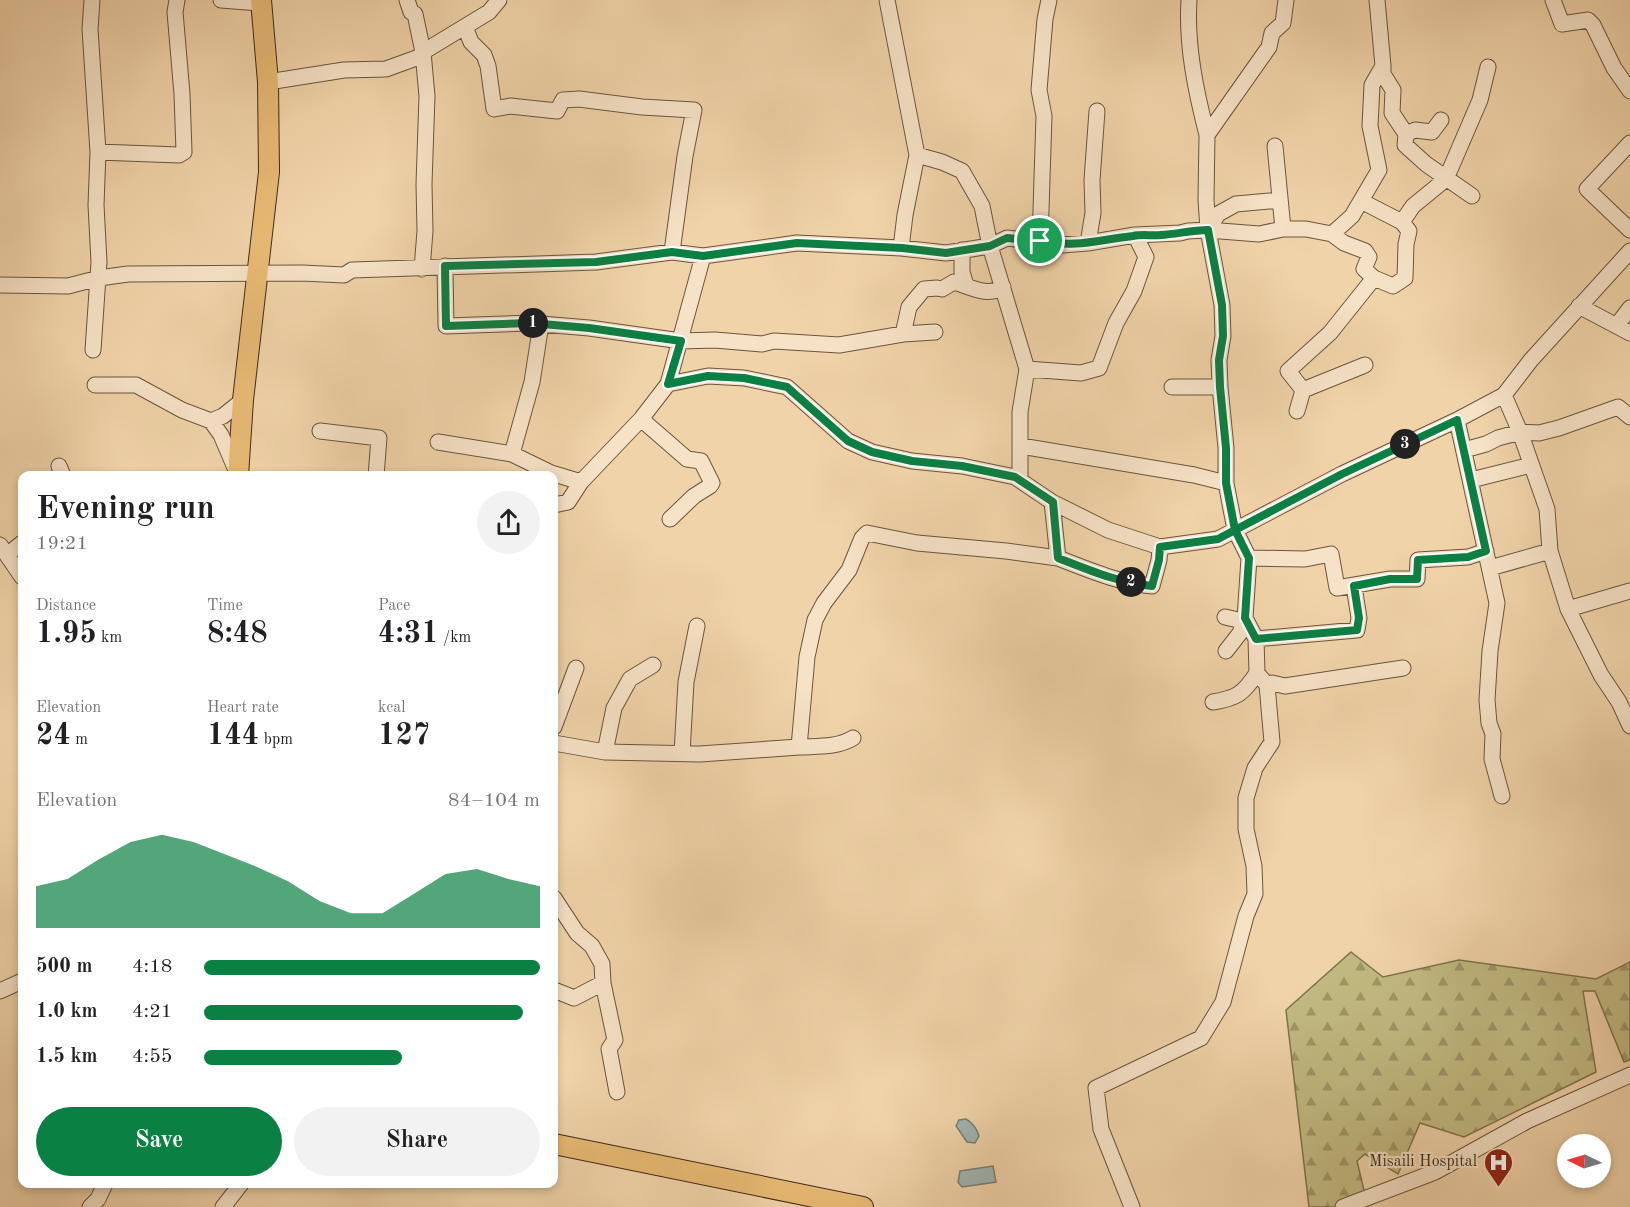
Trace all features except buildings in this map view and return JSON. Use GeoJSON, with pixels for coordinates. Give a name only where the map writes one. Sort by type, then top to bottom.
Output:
{"type":"FeatureCollection","features":[{"type":"Feature","properties":{"kind":"main road"},"geometry":{"type":"LineString","coordinates":[[238,471],[243,400],[268,172],[268,82],[261,2]]}},
{"type":"Feature","properties":{"kind":"main road"},"geometry":{"type":"LineString","coordinates":[[558,1145],[862,1207]]}},
{"type":"Feature","properties":{"kind":"street"},"geometry":{"type":"LineString","coordinates":[[92,0],[90,29],[98,152],[96,205],[99,278],[93,350]]}},
{"type":"Feature","properties":{"kind":"street"},"geometry":{"type":"LineString","coordinates":[[98,152],[179,155],[183,152],[182,94],[175,12],[177,0]]}},
{"type":"Feature","properties":{"kind":"street"},"geometry":{"type":"LineString","coordinates":[[222,0],[261,2]]}},
{"type":"Feature","properties":{"kind":"street"},"geometry":{"type":"LineString","coordinates":[[407,0],[411,12],[415,14],[423,52],[427,96],[425,231],[422,269]]}},
{"type":"Feature","properties":{"kind":"street"},"geometry":{"type":"LineString","coordinates":[[268,82],[344,70],[386,69],[419,57],[423,52],[489,12],[499,0]]}},
{"type":"Feature","properties":{"kind":"street"},"geometry":{"type":"LineString","coordinates":[[887,0],[917,155],[905,215],[902,248]]}},
{"type":"Feature","properties":{"kind":"street"},"geometry":{"type":"LineString","coordinates":[[1040,241],[1044,116],[1040,90],[1045,19],[1049,0]]}},
{"type":"Feature","properties":{"kind":"street"},"geometry":{"type":"LineString","coordinates":[[1189,0],[1190,45],[1197,93],[1208,135],[1206,200],[1208,230],[1222,305],[1223,336],[1219,360],[1226,448],[1226,483],[1235,530],[1249,558],[1245,618],[1240,633],[1226,651]]}},
{"type":"Feature","properties":{"kind":"street"},"geometry":{"type":"LineString","coordinates":[[1208,135],[1269,47],[1272,33],[1283,22],[1286,0]]}},
{"type":"Feature","properties":{"kind":"street"},"geometry":{"type":"LineString","coordinates":[[1377,0],[1383,74],[1393,90],[1392,113],[1406,134],[1405,145],[1426,164],[1472,195]]}},
{"type":"Feature","properties":{"kind":"street"},"geometry":{"type":"LineString","coordinates":[[1553,0],[1562,24],[1588,20],[1593,25],[1614,68],[1628,82]]}},
{"type":"Feature","properties":{"kind":"street"},"geometry":{"type":"LineString","coordinates":[[465,27],[471,42],[484,55],[488,66],[494,109],[510,106],[556,111],[563,100],[579,99],[642,107],[694,110],[685,156],[672,252]]}},
{"type":"Feature","properties":{"kind":"street"},"geometry":{"type":"LineString","coordinates":[[1332,234],[1352,216],[1379,170],[1370,126],[1370,112],[1372,85],[1383,66]]}},
{"type":"Feature","properties":{"kind":"street"},"geometry":{"type":"LineString","coordinates":[[1402,222],[1413,206],[1446,178],[1480,100],[1488,67]]}},
{"type":"Feature","properties":{"kind":"street"},"geometry":{"type":"LineString","coordinates":[[1088,243],[1093,213],[1092,180],[1097,111]]}},
{"type":"Feature","properties":{"kind":"street"},"geometry":{"type":"LineString","coordinates":[[1406,134],[1415,130],[1432,132],[1441,120]]}},
{"type":"Feature","properties":{"kind":"street"},"geometry":{"type":"LineString","coordinates":[[1630,143],[1587,189],[1630,230]]}},
{"type":"Feature","properties":{"kind":"street"},"geometry":{"type":"LineString","coordinates":[[1275,146],[1283,229]]}},
{"type":"Feature","properties":{"kind":"street"},"geometry":{"type":"LineString","coordinates":[[917,155],[962,171],[982,206],[990,246],[1027,369],[1020,412],[1022,446],[1020,480]]}},
{"type":"Feature","properties":{"kind":"street"},"geometry":{"type":"LineString","coordinates":[[1208,230],[1218,214],[1236,204],[1280,200]]}},
{"type":"Feature","properties":{"kind":"street"},"geometry":{"type":"LineString","coordinates":[[0,285],[68,286],[128,274],[344,275],[352,270],[596,262],[672,252],[703,256],[797,243],[902,248],[946,253],[990,246],[1007,238],[1062,245],[1135,235],[1159,236],[1188,231],[1208,230],[1259,234],[1283,229],[1306,229],[1332,234],[1344,243],[1365,250],[1369,257],[1364,269],[1374,278],[1393,286],[1405,278],[1406,244],[1409,231],[1402,222],[1361,201]]}},
{"type":"Feature","properties":{"kind":"street"},"geometry":{"type":"LineString","coordinates":[[1027,369],[1081,373],[1099,368],[1116,323],[1134,291],[1146,257],[1135,235]]}},
{"type":"Feature","properties":{"kind":"street"},"geometry":{"type":"LineString","coordinates":[[962,250],[962,272],[966,285]]}},
{"type":"Feature","properties":{"kind":"street"},"geometry":{"type":"LineString","coordinates":[[668,384],[708,376],[744,378],[787,387],[848,441],[872,452],[912,461],[962,466],[1015,477],[1053,502],[1108,530],[1160,547],[1218,539],[1342,474],[1457,420],[1504,395],[1531,360],[1630,251]]}},
{"type":"Feature","properties":{"kind":"street"},"geometry":{"type":"LineString","coordinates":[[558,504],[568,502],[581,482],[641,419],[668,384],[703,256]]}},
{"type":"Feature","properties":{"kind":"street"},"geometry":{"type":"LineString","coordinates":[[445,266],[446,326],[541,324],[681,341],[715,340],[762,344],[774,341],[839,345],[903,334],[935,332]]}},
{"type":"Feature","properties":{"kind":"street"},"geometry":{"type":"LineString","coordinates":[[1303,390],[1288,371],[1330,333],[1374,278]]}},
{"type":"Feature","properties":{"kind":"street"},"geometry":{"type":"LineString","coordinates":[[903,334],[909,307],[924,289],[942,289],[954,282],[986,292],[998,291],[1003,287]]}},
{"type":"Feature","properties":{"kind":"street"},"geometry":{"type":"LineString","coordinates":[[1579,306],[1624,329],[1630,308]]}},
{"type":"Feature","properties":{"kind":"street"},"geometry":{"type":"LineString","coordinates":[[512,454],[532,382],[541,324]]}},
{"type":"Feature","properties":{"kind":"street"},"geometry":{"type":"LineString","coordinates":[[1303,390],[1365,365]]}},
{"type":"Feature","properties":{"kind":"street"},"geometry":{"type":"LineString","coordinates":[[95,385],[136,386],[182,410],[212,421],[221,435],[236,471]]}},
{"type":"Feature","properties":{"kind":"street"},"geometry":{"type":"LineString","coordinates":[[1172,387],[1220,387]]}},
{"type":"Feature","properties":{"kind":"street"},"geometry":{"type":"LineString","coordinates":[[1297,411],[1303,390]]}},
{"type":"Feature","properties":{"kind":"street"},"geometry":{"type":"LineString","coordinates":[[1504,395],[1520,432],[1547,509],[1550,551],[1568,609],[1630,726]]}},
{"type":"Feature","properties":{"kind":"street"},"geometry":{"type":"LineString","coordinates":[[212,421],[223,416],[243,400]]}},
{"type":"Feature","properties":{"kind":"street"},"geometry":{"type":"LineString","coordinates":[[1464,450],[1520,432],[1539,433],[1559,428],[1618,407],[1630,417]]}},
{"type":"Feature","properties":{"kind":"street"},"geometry":{"type":"LineString","coordinates":[[641,419],[687,459],[701,461],[712,483],[694,496],[670,519]]}},
{"type":"Feature","properties":{"kind":"street"},"geometry":{"type":"LineString","coordinates":[[1457,420],[1497,603],[1490,651],[1487,700],[1489,723],[1493,734],[1492,759],[1502,796]]}},
{"type":"Feature","properties":{"kind":"street"},"geometry":{"type":"LineString","coordinates":[[320,431],[379,438],[376,471]]}},
{"type":"Feature","properties":{"kind":"street"},"geometry":{"type":"LineString","coordinates":[[438,442],[512,454],[547,471]]}},
{"type":"Feature","properties":{"kind":"street"},"geometry":{"type":"LineString","coordinates":[[1022,446],[1194,475],[1226,483]]}},
{"type":"Feature","properties":{"kind":"street"},"geometry":{"type":"LineString","coordinates":[[1471,480],[1531,465]]}},
{"type":"Feature","properties":{"kind":"street"},"geometry":{"type":"LineString","coordinates":[[558,475],[581,482]]}},
{"type":"Feature","properties":{"kind":"street"},"geometry":{"type":"LineString","coordinates":[[1053,502],[1058,558]]}},
{"type":"Feature","properties":{"kind":"street"},"geometry":{"type":"LineString","coordinates":[[799,747],[807,657],[815,620],[824,603],[849,570],[862,537],[867,533],[917,543],[1058,558],[1096,573],[1152,586],[1160,547]]}},
{"type":"Feature","properties":{"kind":"street"},"geometry":{"type":"LineString","coordinates":[[18,544],[3,550],[18,571]]}},
{"type":"Feature","properties":{"kind":"street"},"geometry":{"type":"LineString","coordinates":[[1249,558],[1305,559],[1331,554],[1337,588],[1390,579],[1417,579],[1418,560],[1468,557],[1486,551]]}},
{"type":"Feature","properties":{"kind":"street"},"geometry":{"type":"LineString","coordinates":[[1490,568],[1550,551]]}},
{"type":"Feature","properties":{"kind":"street"},"geometry":{"type":"LineString","coordinates":[[1256,639],[1357,630],[1359,618],[1354,586]]}},
{"type":"Feature","properties":{"kind":"street"},"geometry":{"type":"LineString","coordinates":[[1568,609],[1630,591]]}},
{"type":"Feature","properties":{"kind":"street"},"geometry":{"type":"LineString","coordinates":[[1225,617],[1238,620],[1245,618]]}},
{"type":"Feature","properties":{"kind":"street"},"geometry":{"type":"LineString","coordinates":[[1132,1207],[1101,1129],[1096,1088],[1201,1038],[1223,1002],[1246,916],[1255,894],[1254,866],[1246,829],[1246,798],[1255,768],[1272,742],[1267,686],[1257,673],[1256,639],[1245,618]]}},
{"type":"Feature","properties":{"kind":"street"},"geometry":{"type":"LineString","coordinates":[[682,753],[686,682],[697,626]]}},
{"type":"Feature","properties":{"kind":"street"},"geometry":{"type":"LineString","coordinates":[[605,752],[614,708],[630,679],[653,665]]}},
{"type":"Feature","properties":{"kind":"street"},"geometry":{"type":"LineString","coordinates":[[558,716],[576,668]]}},
{"type":"Feature","properties":{"kind":"street"},"geometry":{"type":"LineString","coordinates":[[1267,686],[1272,683],[1285,686],[1403,668]]}},
{"type":"Feature","properties":{"kind":"street"},"geometry":{"type":"LineString","coordinates":[[1213,702],[1232,699],[1250,683],[1257,673]]}},
{"type":"Feature","properties":{"kind":"street"},"geometry":{"type":"LineString","coordinates":[[558,744],[605,752],[742,752],[832,746],[844,744],[853,738]]}},
{"type":"Feature","properties":{"kind":"street"},"geometry":{"type":"LineString","coordinates":[[558,904],[577,933],[592,946],[602,964],[603,983],[615,1040],[609,1049],[617,1092]]}},
{"type":"Feature","properties":{"kind":"street"},"geometry":{"type":"LineString","coordinates":[[0,991],[18,983]]}},
{"type":"Feature","properties":{"kind":"street"},"geometry":{"type":"LineString","coordinates":[[558,993],[574,998],[603,983]]}},
{"type":"Feature","properties":{"kind":"street"},"geometry":{"type":"LineString","coordinates":[[1343,1207],[1436,1172],[1527,1121],[1630,1075]]}},
{"type":"Feature","properties":{"kind":"street"},"geometry":{"type":"LineString","coordinates":[[90,1207],[98,1199],[103,1188]]}},
{"type":"Feature","properties":{"kind":"street"},"geometry":{"type":"LineString","coordinates":[[223,1207],[238,1188]]}},
{"type":"Feature","properties":{"kind":"green space"},"geometry":{"type":"Polygon","coordinates":[[[1351,952],[1383,977],[1459,960],[1596,979],[1630,962],[1630,1060],[1624,1062],[1595,991],[1583,991],[1596,1072],[1464,1137],[1420,1123],[1398,1174],[1365,1154],[1357,1161],[1368,1207],[1309,1207],[1286,1010],[1351,952]]]}},
{"type":"Feature","properties":{"kind":"water"},"geometry":{"type":"Polygon","coordinates":[[[966,1119],[973,1124],[978,1133],[979,1136],[975,1143],[967,1142],[956,1126],[959,1120],[966,1119]]]}},
{"type":"Feature","properties":{"kind":"water"},"geometry":{"type":"Polygon","coordinates":[[[993,1166],[996,1182],[962,1187],[958,1182],[960,1171],[993,1166]]]}},
{"type":"Feature","properties":{"kind":"place","name":"Misaili Hospital"},"geometry":{"type":"Point","coordinates":[1498,1188]}},
{"type":"Feature","properties":{"kind":"route"},"geometry":{"type":"LineString","coordinates":[[1040,241],[1007,238],[990,246],[946,253],[902,248],[797,243],[703,256],[672,252],[596,262],[445,266],[446,326],[530,323],[589,328],[681,341],[668,384],[708,376],[744,378],[787,387],[848,441],[872,452],[912,461],[962,466],[1015,477],[1053,502],[1058,558],[1096,573],[1138,584],[1152,586],[1160,547],[1218,539],[1235,530],[1249,558],[1245,618],[1256,639],[1357,630],[1359,618],[1354,586],[1390,579],[1417,579],[1418,560],[1468,557],[1486,551],[1457,420],[1342,474],[1235,530],[1226,483],[1226,448],[1220,387],[1222,305],[1208,230],[1159,236],[1135,235],[1062,245],[1040,241]]}}]}
